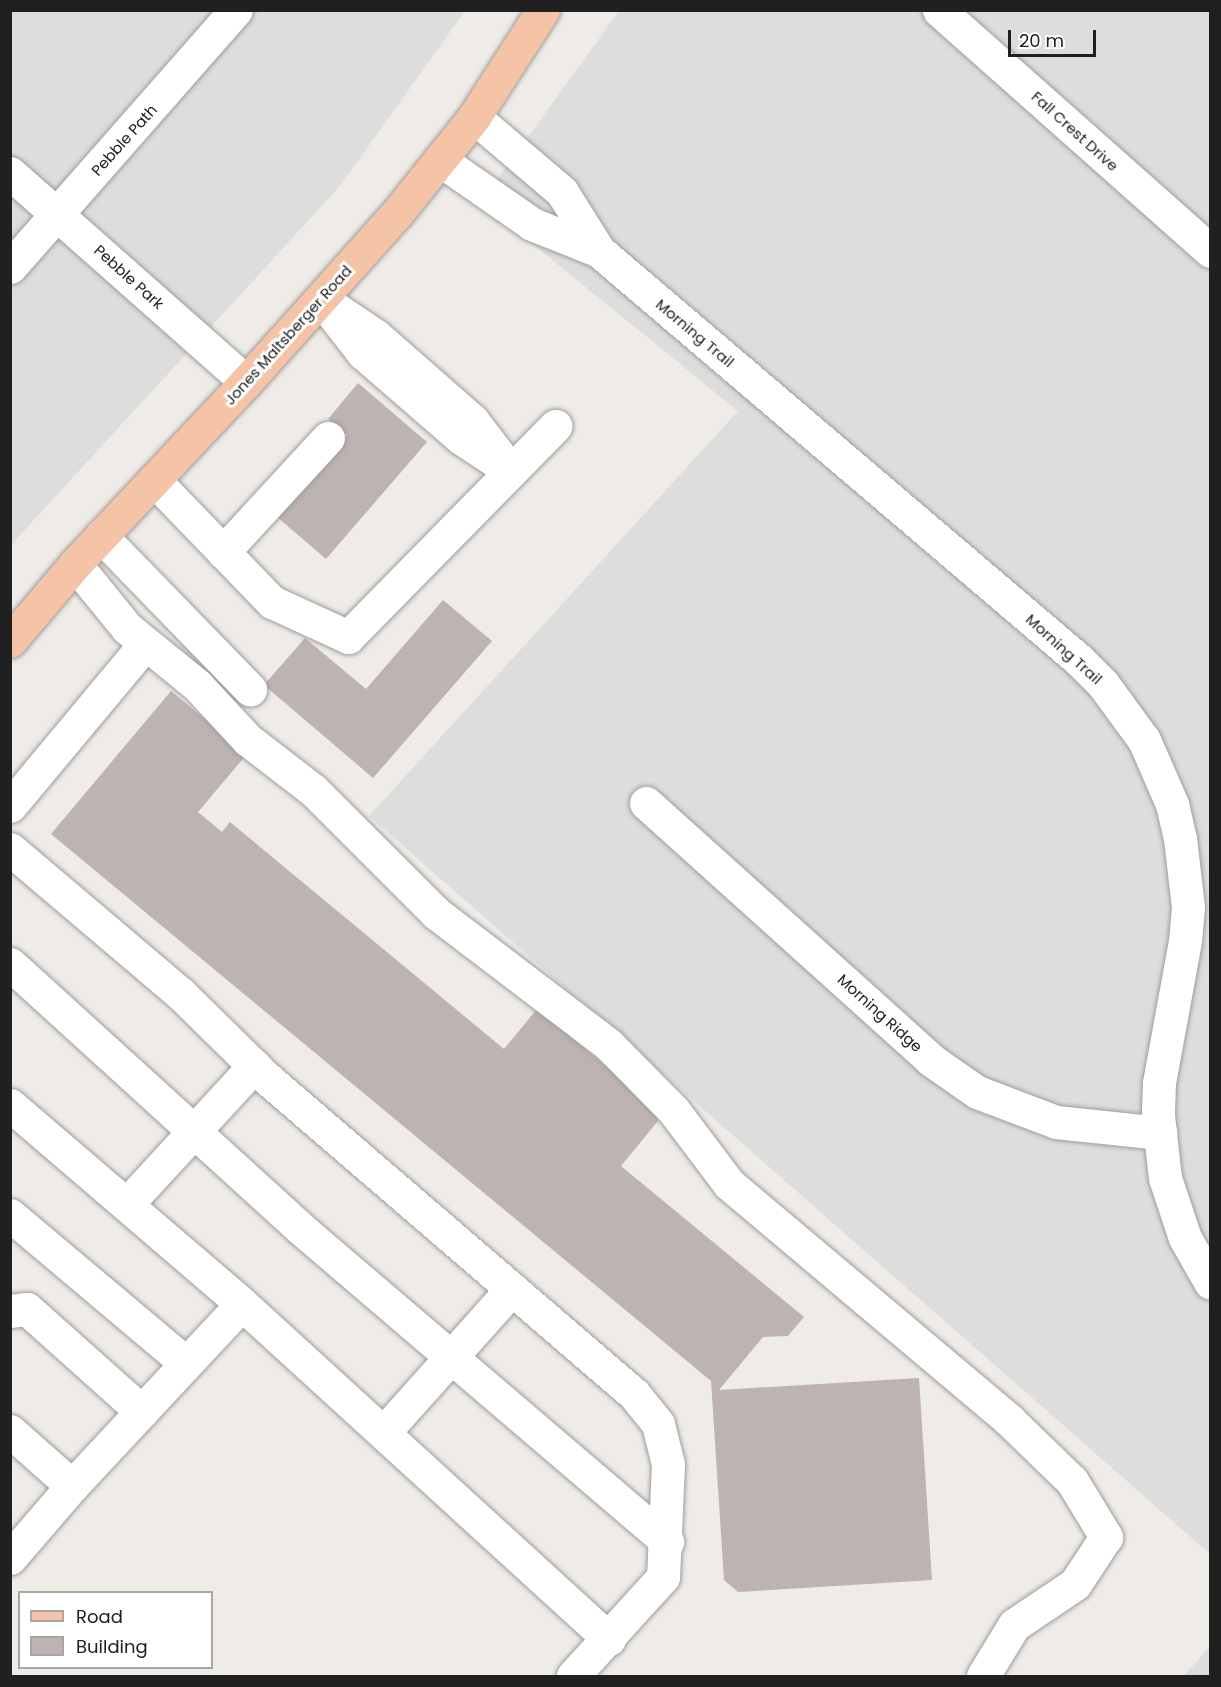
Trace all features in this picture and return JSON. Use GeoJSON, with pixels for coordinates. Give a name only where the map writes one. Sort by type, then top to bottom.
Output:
{"type":"FeatureCollection","features":[{"type":"Feature","properties":{"kind":"main road","name":"Jones Maltsberger Road"},"geometry":{"type":"LineString","coordinates":[[10,641],[75,564],[321,299],[440,160],[474,117],[543,10]]}},
{"type":"Feature","properties":{"kind":"street","name":"Pebble Path"},"geometry":{"type":"LineString","coordinates":[[10,267],[236,10]]}},
{"type":"Feature","properties":{"kind":"street","name":"Fall Crest Drive"},"geometry":{"type":"LineString","coordinates":[[939,10],[1210,251]]}},
{"type":"Feature","properties":{"kind":"street","name":"Morning Trail"},"geometry":{"type":"LineString","coordinates":[[474,117],[562,192],[599,251],[1103,684],[1143,740],[1159,772],[1198,874],[1159,1083],[1160,1132],[1174,1208],[1210,1282]]}},
{"type":"Feature","properties":{"kind":"street","name":"Morning Trail"},"geometry":{"type":"LineString","coordinates":[[440,160],[532,224],[599,251]]}},
{"type":"Feature","properties":{"kind":"street","name":"Pebble Park"},"geometry":{"type":"LineString","coordinates":[[10,173],[246,382]]}},
{"type":"Feature","properties":{"kind":"street"},"geometry":{"type":"LineString","coordinates":[[321,299],[376,336],[472,420],[511,471]]}},
{"type":"Feature","properties":{"kind":"street"},"geometry":{"type":"LineString","coordinates":[[154,480],[272,602],[348,637],[555,426]]}},
{"type":"Feature","properties":{"kind":"street"},"geometry":{"type":"LineString","coordinates":[[223,552],[328,438]]}},
{"type":"Feature","properties":{"kind":"street"},"geometry":{"type":"LineString","coordinates":[[101,536],[250,690]]}},
{"type":"Feature","properties":{"kind":"street"},"geometry":{"type":"LineString","coordinates":[[75,564],[127,628],[197,685],[249,740],[313,790],[436,914],[608,1044],[674,1112],[729,1184],[1009,1420],[1072,1481],[1106,1537],[1075,1584],[1014,1625],[983,1677]]}},
{"type":"Feature","properties":{"kind":"street"},"geometry":{"type":"LineString","coordinates":[[10,806],[146,644]]}},
{"type":"Feature","properties":{"kind":"street","name":"Morning Ridge"},"geometry":{"type":"LineString","coordinates":[[646,803],[931,1060],[977,1092],[1056,1122],[1160,1132]]}},
{"type":"Feature","properties":{"kind":"street"},"geometry":{"type":"LineString","coordinates":[[10,849],[180,994],[254,1066],[634,1394],[657,1424],[668,1464],[667,1542],[663,1578],[573,1677]]}},
{"type":"Feature","properties":{"kind":"street"},"geometry":{"type":"LineString","coordinates":[[10,964],[193,1131],[667,1542]]}},
{"type":"Feature","properties":{"kind":"street"},"geometry":{"type":"LineString","coordinates":[[127,1204],[254,1066]]}},
{"type":"Feature","properties":{"kind":"street"},"geometry":{"type":"LineString","coordinates":[[16,1121],[127,1204],[243,1304],[609,1639]]}},
{"type":"Feature","properties":{"kind":"street"},"geometry":{"type":"LineString","coordinates":[[10,1215],[186,1363]]}},
{"type":"Feature","properties":{"kind":"street"},"geometry":{"type":"LineString","coordinates":[[384,1432],[512,1290]]}},
{"type":"Feature","properties":{"kind":"street"},"geometry":{"type":"LineString","coordinates":[[10,1558],[72,1486],[243,1304]]}},
{"type":"Feature","properties":{"kind":"street"},"geometry":{"type":"LineString","coordinates":[[10,1311],[27,1309],[142,1412]]}},
{"type":"Feature","properties":{"kind":"street"},"geometry":{"type":"LineString","coordinates":[[10,1431],[72,1486]]}},
{"type":"Feature","properties":{"kind":"shaded area"},"geometry":{"type":"Polygon","coordinates":[[[11,11],[465,11],[340,186],[11,545],[11,11]]]}},
{"type":"Feature","properties":{"kind":"shaded area"},"geometry":{"type":"Polygon","coordinates":[[[619,11],[1210,11],[1210,1554],[369,816],[738,411],[481,202],[619,11]]]}},
{"type":"Feature","properties":{"kind":"shaded area"},"geometry":{"type":"Polygon","coordinates":[[[1210,1646],[1210,1676],[1184,1676],[1210,1646]]]}},
{"type":"Feature","properties":{"kind":"building"},"geometry":{"type":"Polygon","coordinates":[[[358,383],[427,442],[326,559],[277,517],[347,435],[328,419],[358,383]]]}},
{"type":"Feature","properties":{"kind":"building"},"geometry":{"type":"Polygon","coordinates":[[[443,600],[492,641],[373,778],[264,685],[305,638],[366,689],[443,600]]]}},
{"type":"Feature","properties":{"kind":"building"},"geometry":{"type":"Polygon","coordinates":[[[171,691],[247,754],[198,812],[222,832],[230,822],[504,1049],[537,1009],[658,1109],[658,1121],[621,1166],[804,1317],[788,1336],[763,1337],[719,1390],[919,1378],[932,1580],[738,1592],[724,1580],[711,1381],[51,834],[171,691]]]}}]}
